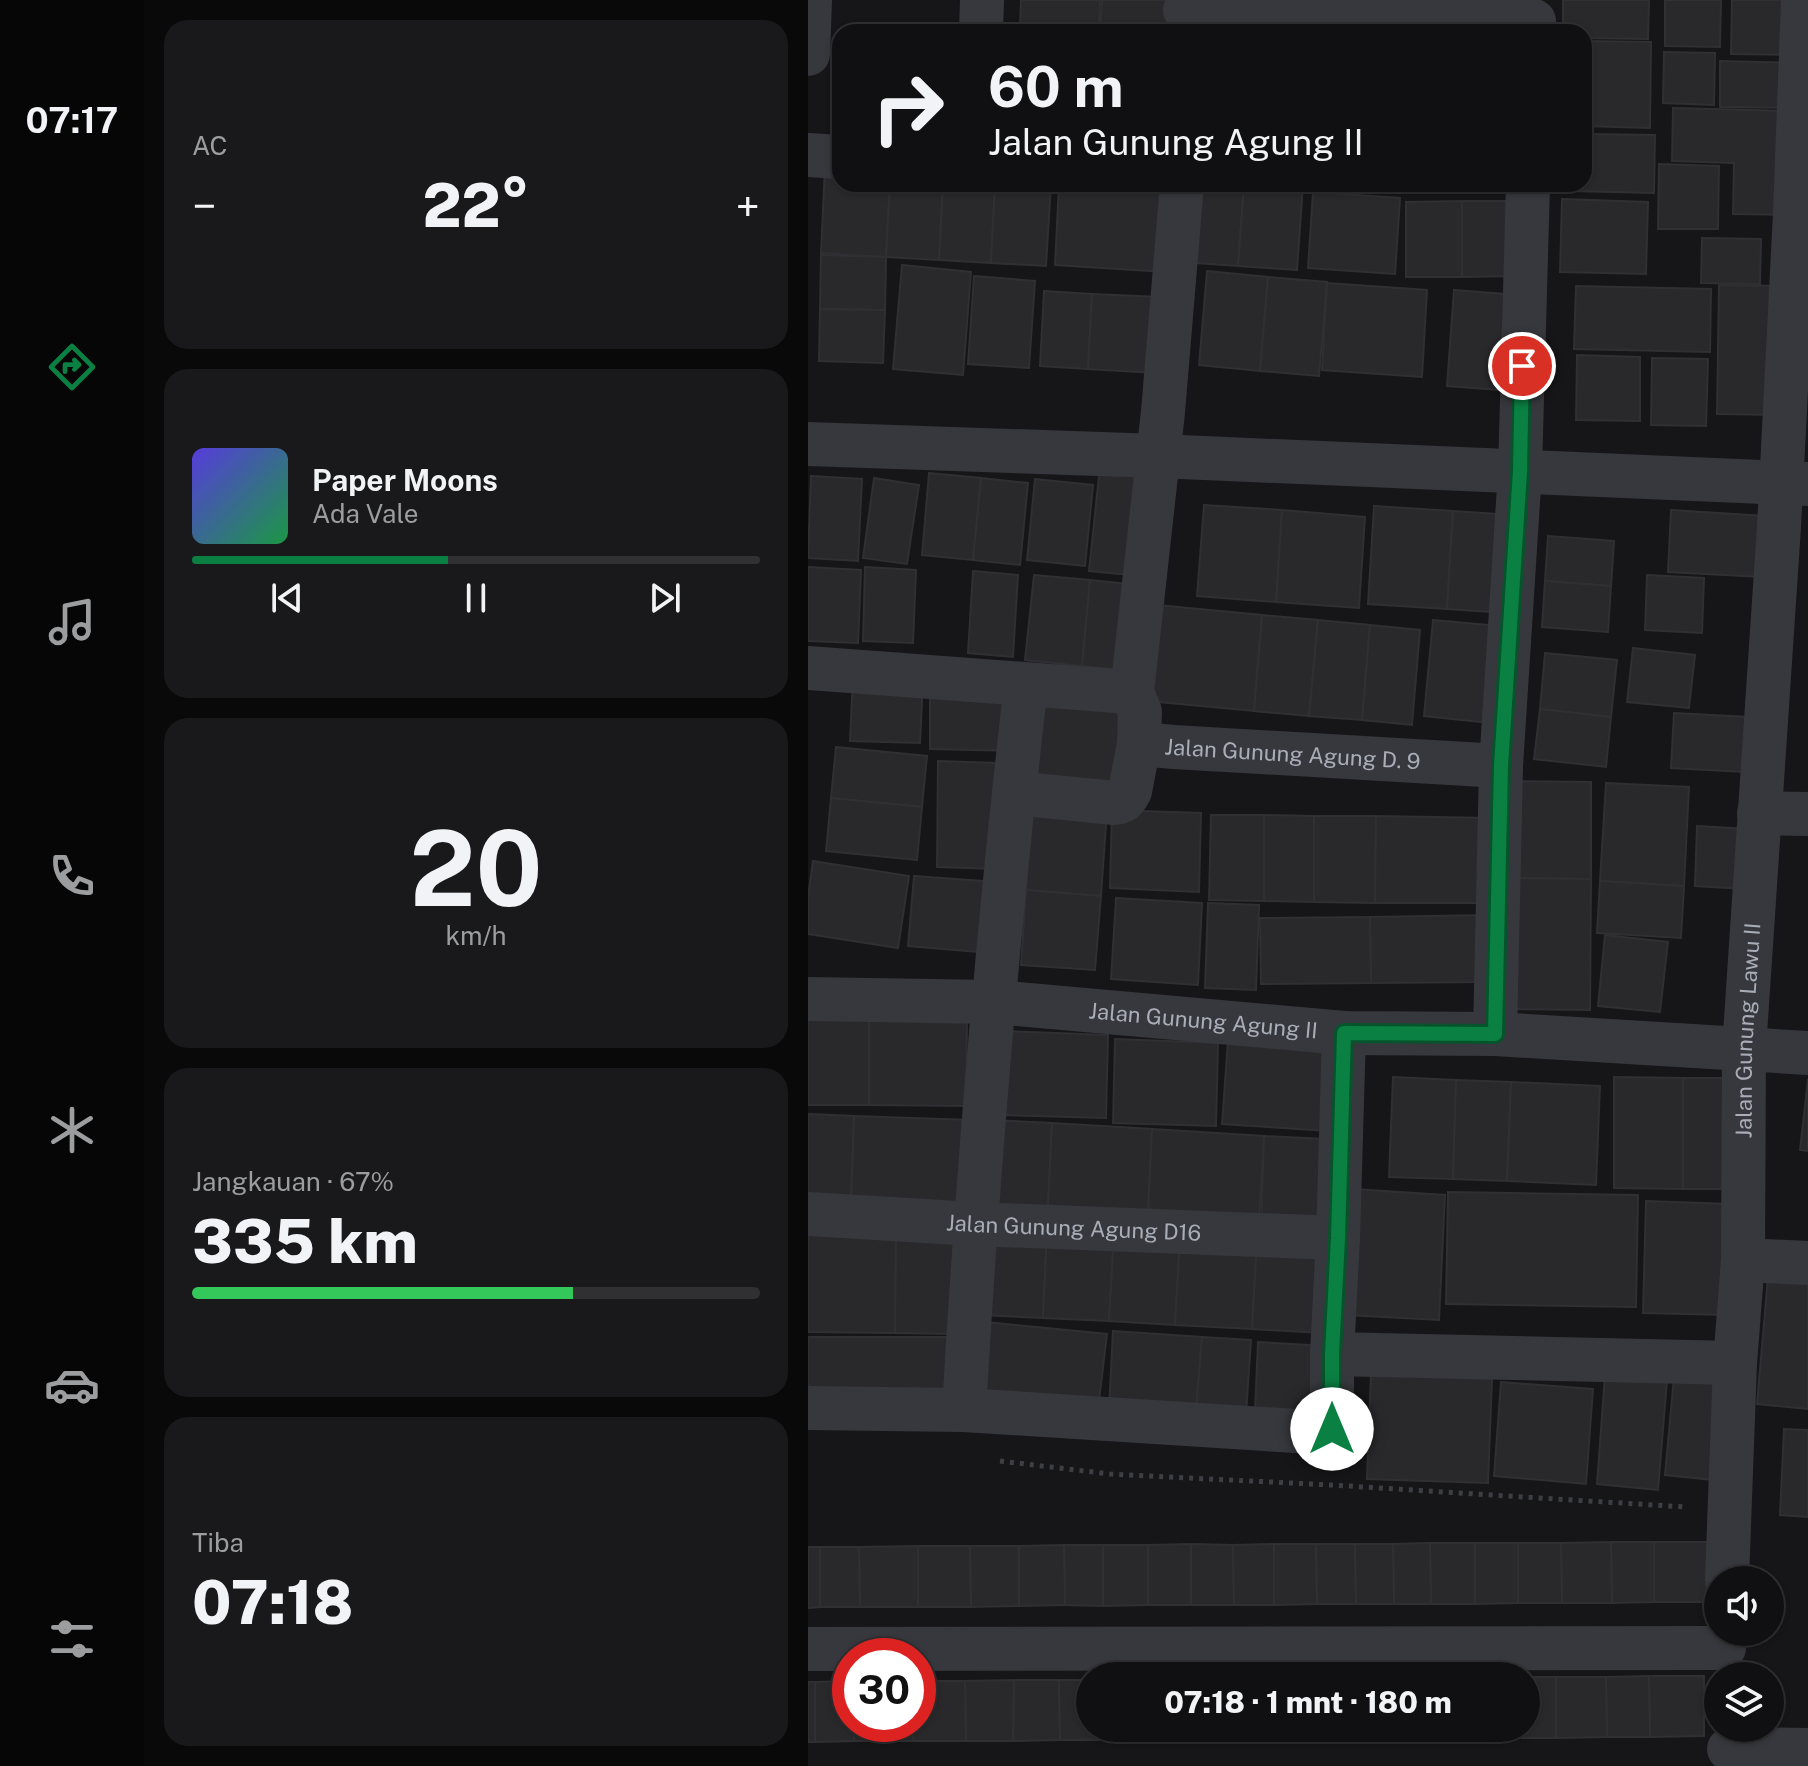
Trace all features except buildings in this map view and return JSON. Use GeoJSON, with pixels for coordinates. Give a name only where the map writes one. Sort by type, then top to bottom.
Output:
{"type":"FeatureCollection","features":[{"type":"Feature","properties":{"kind":"street"},"geometry":{"type":"LineString","coordinates":[[808,54],[810,0]]}},
{"type":"Feature","properties":{"kind":"street"},"geometry":{"type":"LineString","coordinates":[[981,24],[982,0]]}},
{"type":"Feature","properties":{"kind":"street","name":"Jalan Gunung Lawu II"},"geometry":{"type":"LineString","coordinates":[[1728,1566],[1735,1363],[1743,1260],[1744,1049],[1759,813],[1794,484],[1802,213],[1803,0]]}},
{"type":"Feature","properties":{"kind":"street"},"geometry":{"type":"LineString","coordinates":[[1185,14],[1534,18]]}},
{"type":"Feature","properties":{"kind":"street"},"geometry":{"type":"LineString","coordinates":[[808,155],[832,156]]}},
{"type":"Feature","properties":{"kind":"street","name":"Jalan Gunung Agung D. 9"},"geometry":{"type":"LineString","coordinates":[[1181,192],[1158,456],[1132,692],[1140,712],[1139,744],[1501,766]]}},
{"type":"Feature","properties":{"kind":"street"},"geometry":{"type":"LineString","coordinates":[[1495,1034],[1501,766],[1520,471],[1528,192]]}},
{"type":"Feature","properties":{"kind":"street"},"geometry":{"type":"LineString","coordinates":[[808,444],[1794,484]]}},
{"type":"Feature","properties":{"kind":"street"},"geometry":{"type":"LineString","coordinates":[[808,668],[1132,692]]}},
{"type":"Feature","properties":{"kind":"street"},"geometry":{"type":"LineString","coordinates":[[964,1410],[975,1224],[1026,685]]}},
{"type":"Feature","properties":{"kind":"street"},"geometry":{"type":"LineString","coordinates":[[1014,793],[1121,802],[1130,791],[1139,744]]}},
{"type":"Feature","properties":{"kind":"street"},"geometry":{"type":"LineString","coordinates":[[1759,813],[1808,814]]}},
{"type":"Feature","properties":{"kind":"street","name":"Jalan Gunung Agung II"},"geometry":{"type":"LineString","coordinates":[[808,999],[994,1002],[1344,1033],[1495,1034],[1808,1053]]}},
{"type":"Feature","properties":{"kind":"street"},"geometry":{"type":"LineString","coordinates":[[808,1408],[964,1410],[1328,1433],[1332,1429],[1344,1033]]}},
{"type":"Feature","properties":{"kind":"street","name":"Jalan Gunung Agung D16"},"geometry":{"type":"LineString","coordinates":[[808,1214],[975,1224],[1338,1238]]}},
{"type":"Feature","properties":{"kind":"street"},"geometry":{"type":"LineString","coordinates":[[1743,1260],[1808,1263]]}},
{"type":"Feature","properties":{"kind":"street"},"geometry":{"type":"LineString","coordinates":[[1332,1354],[1735,1363]]}},
{"type":"Feature","properties":{"kind":"street"},"geometry":{"type":"LineString","coordinates":[[808,1649],[1725,1652]]}},
{"type":"Feature","properties":{"kind":"street"},"geometry":{"type":"LineString","coordinates":[[1729,1748],[1808,1750]]}},
{"type":"Feature","properties":{"kind":"path"},"geometry":{"type":"LineString","coordinates":[[987,1460],[1110,1474],[1730,1510]]}},
{"type":"Feature","properties":{"kind":"route"},"geometry":{"type":"LineString","coordinates":[[1332,1429],[1344,1033],[1495,1034],[1501,766],[1520,471],[1522,366]]}}]}
